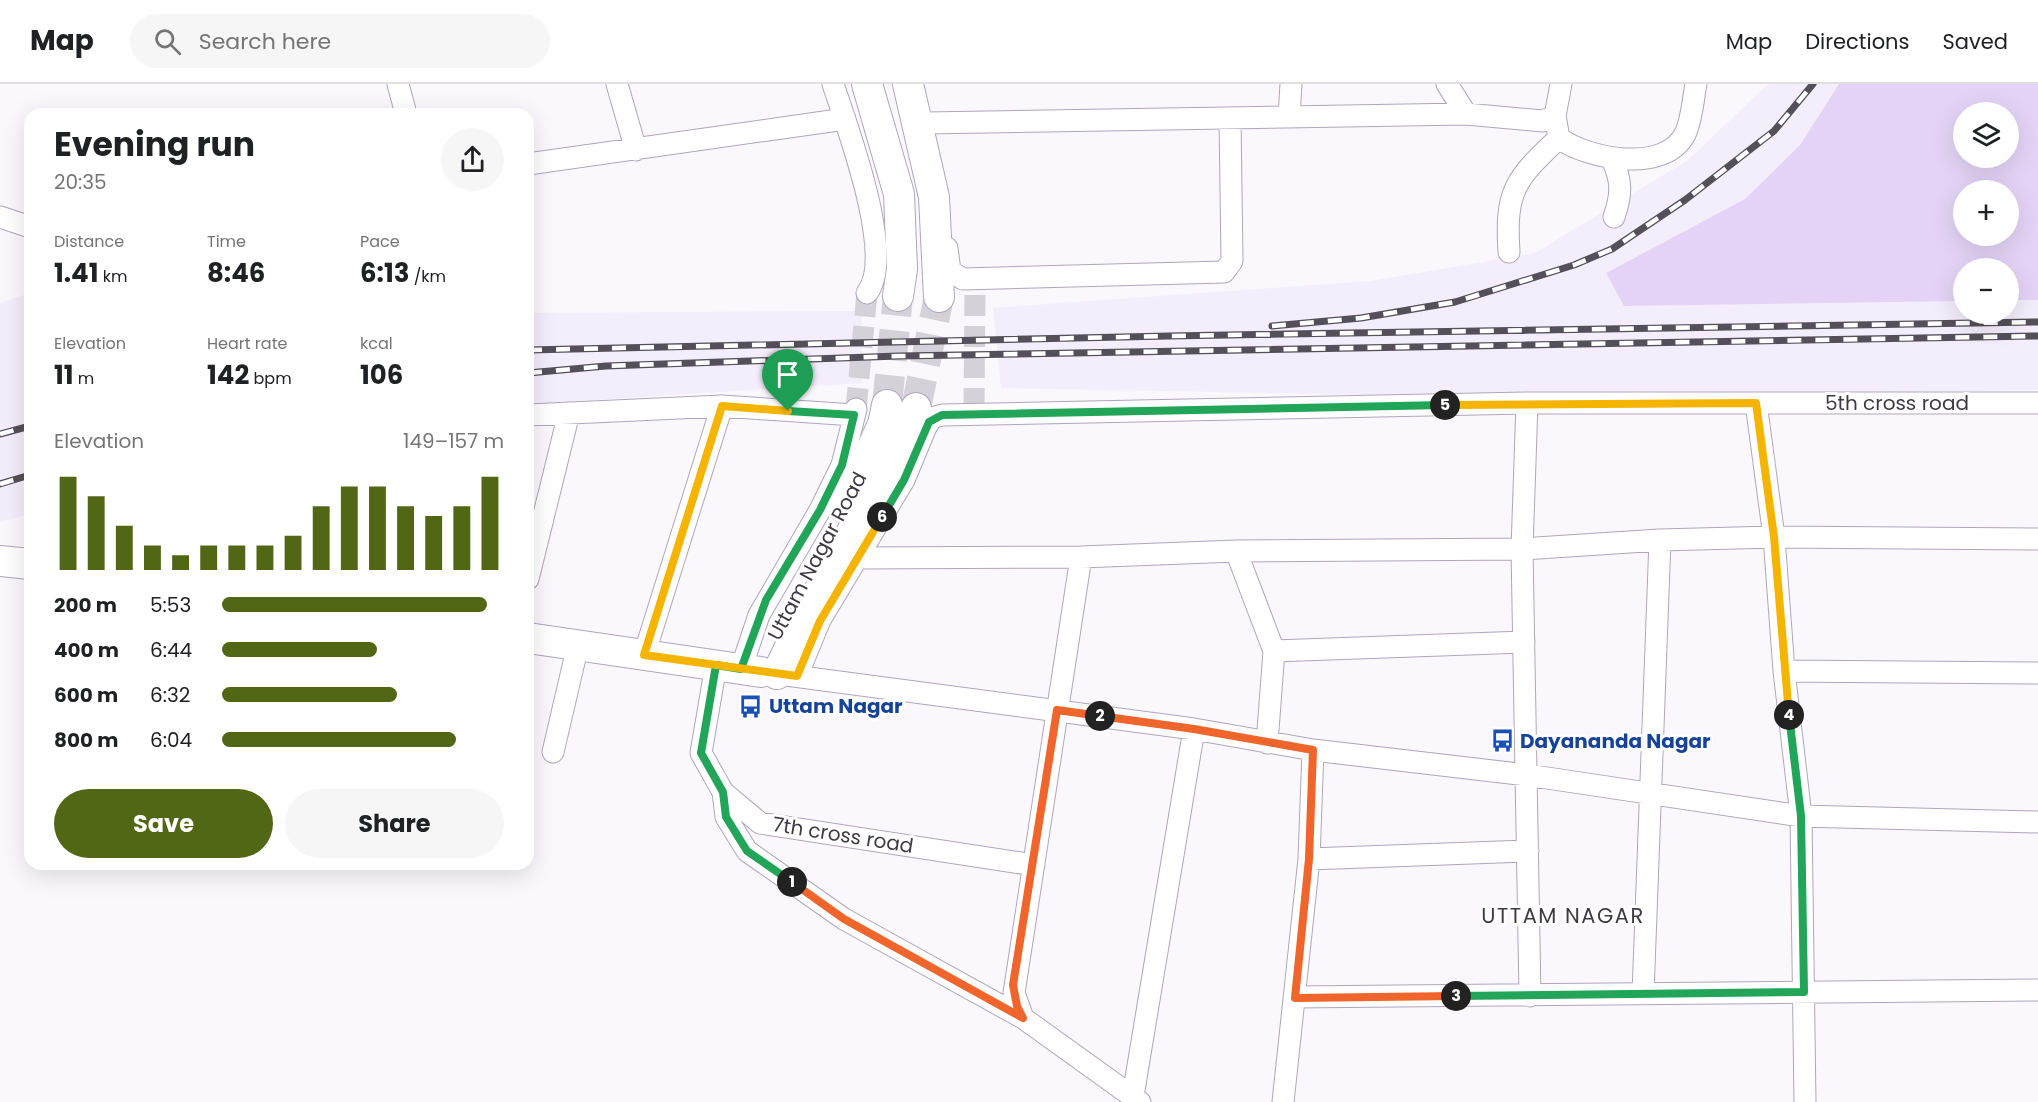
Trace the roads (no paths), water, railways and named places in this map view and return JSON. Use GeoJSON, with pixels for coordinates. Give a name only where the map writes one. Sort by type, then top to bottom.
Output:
{"type":"FeatureCollection","features":[{"type":"Feature","properties":{"kind":"street"},"geometry":{"type":"LineString","coordinates":[[398,84],[404,108]]}},
{"type":"Feature","properties":{"kind":"street"},"geometry":{"type":"LineString","coordinates":[[617,84],[636,150]]}},
{"type":"Feature","properties":{"kind":"street"},"geometry":{"type":"LineString","coordinates":[[833,84],[859,164],[878,248],[875,284],[867,293]]}},
{"type":"Feature","properties":{"kind":"street"},"geometry":{"type":"LineString","coordinates":[[867,84],[899,194],[902,269],[898,296]]}},
{"type":"Feature","properties":{"kind":"street"},"geometry":{"type":"LineString","coordinates":[[908,84],[934,197],[939,297]]}},
{"type":"Feature","properties":{"kind":"street"},"geometry":{"type":"LineString","coordinates":[[915,84],[945,204],[950,271],[958,278],[975,285],[1224,272],[1232,261],[1230,118]]}},
{"type":"Feature","properties":{"kind":"street"},"geometry":{"type":"LineString","coordinates":[[1289,117],[1292,84]]}},
{"type":"Feature","properties":{"kind":"street"},"geometry":{"type":"LineString","coordinates":[[1447,84],[1466,114]]}},
{"type":"Feature","properties":{"kind":"street"},"geometry":{"type":"LineString","coordinates":[[1558,138],[1555,116],[1561,84]]}},
{"type":"Feature","properties":{"kind":"street"},"geometry":{"type":"LineString","coordinates":[[1558,138],[1574,147],[1612,159],[1639,159],[1664,152],[1676,145],[1686,133],[1696,84]]}},
{"type":"Feature","properties":{"kind":"street"},"geometry":{"type":"LineString","coordinates":[[926,123],[1466,114],[1543,121],[1555,116]]}},
{"type":"Feature","properties":{"kind":"street"},"geometry":{"type":"LineString","coordinates":[[534,163],[845,119]]}},
{"type":"Feature","properties":{"kind":"street"},"geometry":{"type":"LineString","coordinates":[[1509,252],[1507,222],[1515,189],[1528,167],[1558,138]]}},
{"type":"Feature","properties":{"kind":"street"},"geometry":{"type":"LineString","coordinates":[[1612,159],[1620,178],[1621,197],[1614,217]]}},
{"type":"Feature","properties":{"kind":"street"},"geometry":{"type":"LineString","coordinates":[[0,218],[24,225]]}},
{"type":"Feature","properties":{"kind":"street"},"geometry":{"type":"LineString","coordinates":[[1527,403],[1522,549],[1530,996]]}},
{"type":"Feature","properties":{"kind":"street","name":"5th cross road"},"geometry":{"type":"LineString","coordinates":[[929,411],[1527,403],[2038,404]]}},
{"type":"Feature","properties":{"kind":"street"},"geometry":{"type":"LineString","coordinates":[[1756,403],[1774,537],[1784,671],[1801,816],[1805,1102]]}},
{"type":"Feature","properties":{"kind":"street","name":"Uttam Nagar Road"},"geometry":{"type":"LineString","coordinates":[[758,671],[786,611],[840,518],[878,435],[886,405]]}},
{"type":"Feature","properties":{"kind":"street"},"geometry":{"type":"LineString","coordinates":[[644,655],[722,406]]}},
{"type":"Feature","properties":{"kind":"street"},"geometry":{"type":"LineString","coordinates":[[534,415],[722,406],[855,412],[842,465],[820,510],[766,600],[758,671]]}},
{"type":"Feature","properties":{"kind":"street"},"geometry":{"type":"LineString","coordinates":[[758,671],[820,621],[904,480],[929,422],[929,411]]}},
{"type":"Feature","properties":{"kind":"street","name":"Uttam Nagar Road"},"geometry":{"type":"LineString","coordinates":[[758,671],[805,616],[914,421],[929,411]]}},
{"type":"Feature","properties":{"kind":"street"},"geometry":{"type":"LineString","coordinates":[[534,555],[569,413]]}},
{"type":"Feature","properties":{"kind":"street"},"geometry":{"type":"LineString","coordinates":[[857,558],[1080,557],[1236,551],[1522,549],[1660,540],[1774,537],[2038,539]]}},
{"type":"Feature","properties":{"kind":"street"},"geometry":{"type":"LineString","coordinates":[[1643,994],[1660,540]]}},
{"type":"Feature","properties":{"kind":"street"},"geometry":{"type":"LineString","coordinates":[[1236,551],[1275,651],[1267,742]]}},
{"type":"Feature","properties":{"kind":"street"},"geometry":{"type":"LineString","coordinates":[[1023,1018],[1017,1006],[1013,985],[1034,865],[1080,557]]}},
{"type":"Feature","properties":{"kind":"street"},"geometry":{"type":"LineString","coordinates":[[0,561],[24,563]]}},
{"type":"Feature","properties":{"kind":"street"},"geometry":{"type":"LineString","coordinates":[[534,639],[1194,729],[1313,750],[1527,775],[1801,816],[2038,822]]}},
{"type":"Feature","properties":{"kind":"street"},"geometry":{"type":"LineString","coordinates":[[1275,651],[1524,642]]}},
{"type":"Feature","properties":{"kind":"street"},"geometry":{"type":"LineString","coordinates":[[553,752],[578,645]]}},
{"type":"Feature","properties":{"kind":"street","name":"7th cross road"},"geometry":{"type":"LineString","coordinates":[[758,671],[701,753],[723,792],[760,823],[1034,865]]}},
{"type":"Feature","properties":{"kind":"street"},"geometry":{"type":"LineString","coordinates":[[1784,671],[2038,673]]}},
{"type":"Feature","properties":{"kind":"street"},"geometry":{"type":"LineString","coordinates":[[723,792],[726,817],[747,851],[844,919],[1023,1018],[1136,1099],[1194,729]]}},
{"type":"Feature","properties":{"kind":"street"},"geometry":{"type":"LineString","coordinates":[[1283,1102],[1309,859],[1313,750]]}},
{"type":"Feature","properties":{"kind":"street"},"geometry":{"type":"LineString","coordinates":[[1309,859],[1528,851]]}},
{"type":"Feature","properties":{"kind":"street"},"geometry":{"type":"LineString","coordinates":[[1295,998],[2038,990]]}},
{"type":"Feature","properties":{"kind":"tunnel"},"geometry":{"type":"LineString","coordinates":[[974,409],[975,291]]}},
{"type":"Feature","properties":{"kind":"tunnel"},"geometry":{"type":"LineString","coordinates":[[856,409],[867,293]]}},
{"type":"Feature","properties":{"kind":"tunnel"},"geometry":{"type":"LineString","coordinates":[[887,405],[898,296]]}},
{"type":"Feature","properties":{"kind":"tunnel"},"geometry":{"type":"LineString","coordinates":[[916,408],[939,297]]}},
{"type":"Feature","properties":{"kind":"railway"},"geometry":{"type":"LineString","coordinates":[[1272,326],[1361,318],[1455,302],[1574,265],[1612,249],[1685,200],[1774,131],[1813,84]]}},
{"type":"Feature","properties":{"kind":"railway"},"geometry":{"type":"LineString","coordinates":[[534,350],[1169,336],[2038,322]]}},
{"type":"Feature","properties":{"kind":"railway"},"geometry":{"type":"LineString","coordinates":[[534,372],[606,366],[899,356],[2038,336]]}},
{"type":"Feature","properties":{"kind":"railway"},"geometry":{"type":"LineString","coordinates":[[0,434],[24,428]]}},
{"type":"Feature","properties":{"kind":"railway"},"geometry":{"type":"LineString","coordinates":[[0,484],[24,477]]}},
{"type":"Feature","properties":{"kind":"place","name":"Uttam Nagar"},"geometry":{"type":"Point","coordinates":[751,706]}},
{"type":"Feature","properties":{"kind":"place","name":"Dayananda Nagar"},"geometry":{"type":"Point","coordinates":[1502,741]}},
{"type":"Feature","properties":{"kind":"district","name":"UTTAM NAGAR"},"geometry":{"type":"Point","coordinates":[1563,915]}}]}
